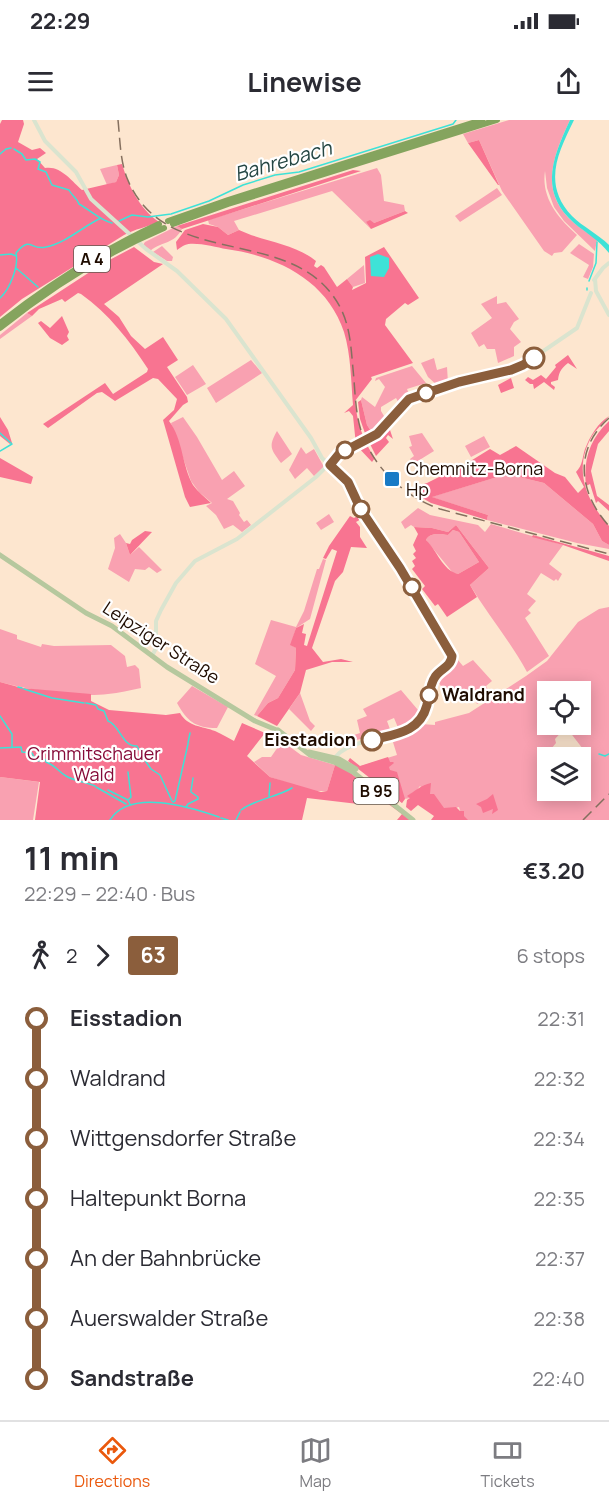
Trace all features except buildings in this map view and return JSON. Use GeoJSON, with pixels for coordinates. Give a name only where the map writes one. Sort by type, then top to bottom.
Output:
{"type":"FeatureCollection","features":[{"type":"Feature","properties":{"kind":"highway"},"geometry":{"type":"LineString","coordinates":[[482,120],[228,200],[171,222],[497,120]]}},
{"type":"Feature","properties":{"kind":"highway","name":"A 4"},"geometry":{"type":"LineString","coordinates":[[0,322],[82,265],[127,239],[162,226],[94,263],[53,289],[0,330]]}},
{"type":"Feature","properties":{"kind":"main road","name":"Leipziger Straße"},"geometry":{"type":"LineString","coordinates":[[0,554],[86,613],[112,626],[151,657],[218,699],[271,727],[310,755],[337,758],[345,762],[418,820]]}},
{"type":"Feature","properties":{"kind":"main road","name":"Leipziger Straße"},"geometry":{"type":"LineString","coordinates":[[337,758],[413,820]]}},
{"type":"Feature","properties":{"kind":"street"},"geometry":{"type":"LineString","coordinates":[[34,120],[45,141],[76,172],[90,197],[142,246],[174,269],[226,319],[306,431],[320,455],[348,482],[361,510],[400,568],[451,653],[450,663],[434,679],[424,714],[416,725],[407,730],[348,748],[341,751],[337,758]]}},
{"type":"Feature","properties":{"kind":"street"},"geometry":{"type":"LineString","coordinates":[[151,657],[156,648],[156,621],[184,573],[199,558],[237,539],[330,465],[339,454],[382,430],[409,399],[450,384],[505,372],[523,365],[577,328],[594,291],[595,279],[609,262]]}},
{"type":"Feature","properties":{"kind":"street"},"geometry":{"type":"LineString","coordinates":[[594,291],[609,315]]}},
{"type":"Feature","properties":{"kind":"street"},"geometry":{"type":"LineString","coordinates":[[337,758],[348,748]]}},
{"type":"Feature","properties":{"kind":"shaded area"},"geometry":{"type":"Polygon","coordinates":[[[509,120],[570,120],[554,160],[552,186],[563,211],[574,223],[597,240],[595,251],[564,221],[554,207],[547,188],[545,171],[544,181],[552,207],[563,222],[577,235],[562,252],[554,253],[552,256],[544,251],[502,191],[479,140],[468,143],[463,134],[509,120]]]}},
{"type":"Feature","properties":{"kind":"shaded area"},"geometry":{"type":"Polygon","coordinates":[[[117,165],[119,175],[116,182],[107,185],[100,169],[117,165]]]}},
{"type":"Feature","properties":{"kind":"shaded area"},"geometry":{"type":"Polygon","coordinates":[[[377,168],[381,175],[384,201],[404,205],[405,211],[374,223],[366,222],[371,229],[332,191],[234,221],[239,230],[228,235],[218,227],[209,224],[208,220],[377,168]]]}},
{"type":"Feature","properties":{"kind":"shaded area"},"geometry":{"type":"Polygon","coordinates":[[[497,188],[502,195],[460,222],[455,216],[497,188]]]}},
{"type":"Feature","properties":{"kind":"shaded area"},"geometry":{"type":"Polygon","coordinates":[[[177,226],[182,229],[172,240],[150,251],[143,245],[145,242],[177,226]]]}},
{"type":"Feature","properties":{"kind":"shaded area"},"geometry":{"type":"Polygon","coordinates":[[[579,244],[594,254],[593,267],[588,279],[583,277],[589,265],[570,253],[579,244]]]}},
{"type":"Feature","properties":{"kind":"shaded area"},"geometry":{"type":"Polygon","coordinates":[[[162,246],[173,257],[172,261],[167,261],[153,252],[162,246]]]}},
{"type":"Feature","properties":{"kind":"shaded area"},"geometry":{"type":"Polygon","coordinates":[[[364,265],[365,283],[353,287],[347,279],[364,265]]]}},
{"type":"Feature","properties":{"kind":"shaded area"},"geometry":{"type":"Polygon","coordinates":[[[497,296],[497,304],[506,302],[519,319],[510,329],[521,342],[514,347],[514,356],[498,363],[495,349],[487,349],[484,344],[479,347],[471,333],[492,318],[481,304],[497,296]]]}},
{"type":"Feature","properties":{"kind":"shaded area"},"geometry":{"type":"Polygon","coordinates":[[[27,313],[32,316],[0,339],[0,335],[27,313]]]}},
{"type":"Feature","properties":{"kind":"shaded area"},"geometry":{"type":"Polygon","coordinates":[[[434,358],[437,370],[447,367],[448,383],[439,387],[428,377],[421,363],[434,358]]]}},
{"type":"Feature","properties":{"kind":"shaded area"},"geometry":{"type":"Polygon","coordinates":[[[251,360],[262,373],[216,403],[207,388],[251,360]]]}},
{"type":"Feature","properties":{"kind":"shaded area"},"geometry":{"type":"Polygon","coordinates":[[[193,365],[206,384],[187,395],[175,377],[193,365]]]}},
{"type":"Feature","properties":{"kind":"shaded area"},"geometry":{"type":"Polygon","coordinates":[[[412,366],[426,383],[407,389],[410,397],[400,405],[396,398],[381,407],[387,421],[373,434],[367,425],[362,397],[375,407],[385,387],[379,379],[375,381],[376,378],[412,366]]]}},
{"type":"Feature","properties":{"kind":"shaded area"},"geometry":{"type":"Polygon","coordinates":[[[183,417],[222,480],[234,471],[245,486],[227,499],[233,501],[244,522],[247,520],[251,525],[242,532],[233,525],[224,529],[216,515],[206,506],[212,503],[199,492],[191,481],[171,423],[183,417]]]}},
{"type":"Feature","properties":{"kind":"shaded area"},"geometry":{"type":"Polygon","coordinates":[[[277,431],[292,454],[281,463],[272,448],[272,441],[277,431]]]}},
{"type":"Feature","properties":{"kind":"shaded area"},"geometry":{"type":"Polygon","coordinates":[[[422,433],[434,451],[413,464],[410,459],[414,456],[409,447],[412,446],[409,436],[422,433]]]}},
{"type":"Feature","properties":{"kind":"shaded area"},"geometry":{"type":"Polygon","coordinates":[[[484,436],[490,447],[471,457],[465,446],[484,436]]]}},
{"type":"Feature","properties":{"kind":"shaded area"},"geometry":{"type":"Polygon","coordinates":[[[301,447],[306,454],[314,449],[324,467],[314,476],[307,468],[295,479],[289,470],[301,447]]]}},
{"type":"Feature","properties":{"kind":"shaded area"},"geometry":{"type":"Polygon","coordinates":[[[507,474],[544,483],[593,524],[602,541],[609,545],[609,549],[487,520],[488,515],[431,497],[507,474]]]}},
{"type":"Feature","properties":{"kind":"shaded area"},"geometry":{"type":"Polygon","coordinates":[[[418,508],[430,515],[478,525],[485,532],[491,524],[563,545],[549,564],[562,574],[558,581],[541,573],[527,594],[536,601],[528,610],[531,613],[525,618],[549,656],[527,672],[470,585],[489,568],[456,525],[448,532],[411,525],[405,529],[401,522],[418,508]]]}},
{"type":"Feature","properties":{"kind":"shaded area"},"geometry":{"type":"Polygon","coordinates":[[[329,514],[334,522],[321,530],[316,523],[329,514]]]}},
{"type":"Feature","properties":{"kind":"shaded area"},"geometry":{"type":"Polygon","coordinates":[[[453,530],[459,532],[479,562],[458,574],[453,573],[426,540],[433,535],[448,535],[453,530]]]}},
{"type":"Feature","properties":{"kind":"shaded area"},"geometry":{"type":"Polygon","coordinates":[[[120,534],[130,555],[139,547],[162,570],[157,573],[149,567],[145,570],[135,569],[129,582],[108,569],[115,548],[114,538],[120,534]]]}},
{"type":"Feature","properties":{"kind":"shaded area"},"geometry":{"type":"Polygon","coordinates":[[[323,559],[326,560],[310,619],[296,628],[291,645],[296,648],[295,670],[278,698],[268,703],[257,716],[254,715],[276,676],[255,664],[271,620],[296,627],[304,611],[317,569],[323,559]]]}},
{"type":"Feature","properties":{"kind":"shaded area"},"geometry":{"type":"Polygon","coordinates":[[[609,607],[609,820],[463,820],[459,807],[443,812],[420,786],[409,795],[411,798],[404,799],[402,803],[361,766],[397,755],[392,739],[421,724],[435,725],[435,722],[469,713],[526,676],[547,661],[578,622],[599,609],[609,607]],[[537,681],[537,735],[559,735],[553,747],[537,747],[537,801],[591,801],[591,747],[581,747],[572,735],[591,735],[591,681],[537,681]]]}},
{"type":"Feature","properties":{"kind":"shaded area"},"geometry":{"type":"Polygon","coordinates":[[[0,629],[17,635],[17,639],[41,647],[42,644],[54,646],[111,645],[125,656],[127,667],[135,665],[139,669],[141,688],[112,694],[82,695],[0,682],[0,629]]]}},
{"type":"Feature","properties":{"kind":"shaded area"},"geometry":{"type":"Polygon","coordinates":[[[458,660],[463,666],[473,660],[492,681],[486,686],[491,695],[477,704],[472,696],[463,702],[457,695],[451,700],[436,679],[458,660]]]}},
{"type":"Feature","properties":{"kind":"shaded area"},"geometry":{"type":"Polygon","coordinates":[[[192,686],[228,707],[217,728],[203,727],[192,722],[177,703],[192,686]]]}},
{"type":"Feature","properties":{"kind":"shaded area"},"geometry":{"type":"Polygon","coordinates":[[[401,690],[418,710],[423,710],[415,723],[399,730],[394,718],[387,721],[391,732],[352,741],[351,736],[360,733],[357,720],[367,716],[363,709],[401,690]]]}},
{"type":"Feature","properties":{"kind":"shaded area"},"geometry":{"type":"Polygon","coordinates":[[[300,693],[310,721],[315,726],[311,731],[289,709],[300,693]]]}},
{"type":"Feature","properties":{"kind":"shaded area"},"geometry":{"type":"Polygon","coordinates":[[[282,741],[301,755],[335,765],[327,791],[312,791],[270,777],[254,762],[262,757],[271,757],[282,741]]]}},
{"type":"Feature","properties":{"kind":"shaded area"},"geometry":{"type":"Polygon","coordinates":[[[0,777],[39,782],[33,820],[0,820],[0,777]]]}},
{"type":"Feature","properties":{"kind":"green space"},"geometry":{"type":"Polygon","coordinates":[[[2,120],[23,120],[24,124],[18,142],[32,150],[40,148],[46,153],[37,159],[45,168],[61,171],[82,190],[116,182],[119,175],[117,165],[122,164],[136,196],[159,222],[124,235],[22,299],[0,317],[0,124],[2,120]]]}},
{"type":"Feature","properties":{"kind":"green space"},"geometry":{"type":"Polygon","coordinates":[[[479,140],[499,185],[468,143],[479,140]]]}},
{"type":"Feature","properties":{"kind":"green space"},"geometry":{"type":"Polygon","coordinates":[[[353,170],[361,171],[182,229],[177,226],[353,170]]]}},
{"type":"Feature","properties":{"kind":"green space"},"geometry":{"type":"Polygon","coordinates":[[[405,211],[408,213],[371,229],[366,222],[370,220],[374,223],[405,211]]]}},
{"type":"Feature","properties":{"kind":"green space"},"geometry":{"type":"Polygon","coordinates":[[[203,224],[218,227],[228,235],[239,230],[289,246],[316,261],[314,266],[317,268],[321,265],[324,267],[337,287],[347,279],[353,287],[352,290],[366,283],[365,257],[384,247],[419,298],[408,305],[405,303],[386,319],[385,325],[413,363],[371,377],[372,379],[355,401],[361,431],[375,458],[372,462],[356,445],[353,416],[349,411],[344,413],[353,405],[348,350],[344,332],[326,298],[298,274],[264,258],[245,252],[199,244],[189,244],[177,250],[176,242],[185,230],[203,224]]]}},
{"type":"Feature","properties":{"kind":"green space"},"geometry":{"type":"Polygon","coordinates":[[[134,247],[154,262],[163,264],[104,304],[119,317],[131,336],[145,349],[163,337],[178,360],[167,367],[188,402],[169,421],[177,436],[189,478],[211,503],[190,507],[185,497],[163,420],[174,410],[177,399],[158,379],[153,378],[115,401],[102,392],[97,393],[48,428],[43,424],[105,383],[113,394],[147,372],[148,369],[118,328],[81,294],[78,293],[65,302],[62,299],[39,309],[32,316],[27,313],[102,264],[134,247]]]}},
{"type":"Feature","properties":{"kind":"green space"},"geometry":{"type":"Polygon","coordinates":[[[62,316],[69,332],[67,336],[69,340],[62,345],[50,338],[38,323],[41,321],[50,328],[62,316]]]}},
{"type":"Feature","properties":{"kind":"green space"},"geometry":{"type":"Polygon","coordinates":[[[568,355],[577,369],[568,363],[562,368],[558,380],[551,382],[555,387],[554,390],[544,382],[534,389],[533,384],[525,380],[528,377],[533,380],[541,375],[546,379],[556,367],[555,365],[568,355]]]}},
{"type":"Feature","properties":{"kind":"green space"},"geometry":{"type":"Polygon","coordinates":[[[511,378],[514,388],[501,393],[498,385],[511,378]]]}},
{"type":"Feature","properties":{"kind":"green space"},"geometry":{"type":"Polygon","coordinates":[[[361,400],[367,425],[373,434],[367,439],[360,419],[358,402],[361,400]]]}},
{"type":"Feature","properties":{"kind":"green space"},"geometry":{"type":"Polygon","coordinates":[[[609,416],[594,433],[587,446],[583,470],[584,482],[593,505],[609,526],[609,545],[602,541],[593,524],[544,483],[507,474],[432,497],[488,515],[487,520],[431,503],[407,489],[451,473],[490,449],[500,455],[516,446],[555,473],[565,477],[578,493],[584,487],[576,472],[589,439],[601,422],[609,416]]]}},
{"type":"Feature","properties":{"kind":"green space"},"geometry":{"type":"Polygon","coordinates":[[[0,417],[8,430],[12,443],[10,444],[0,436],[0,417]]]}},
{"type":"Feature","properties":{"kind":"green space"},"geometry":{"type":"Polygon","coordinates":[[[609,421],[609,431],[598,444],[591,471],[597,496],[609,505],[609,511],[598,501],[596,503],[590,484],[586,486],[585,476],[589,450],[597,435],[609,421]]]}},
{"type":"Feature","properties":{"kind":"green space"},"geometry":{"type":"Polygon","coordinates":[[[388,424],[393,439],[388,435],[386,438],[389,442],[376,456],[368,440],[388,424]]]}},
{"type":"Feature","properties":{"kind":"green space"},"geometry":{"type":"Polygon","coordinates":[[[0,458],[33,477],[31,484],[0,477],[0,458]]]}},
{"type":"Feature","properties":{"kind":"green space"},"geometry":{"type":"Polygon","coordinates":[[[361,514],[363,518],[356,522],[360,527],[360,537],[367,548],[351,547],[343,572],[335,581],[312,648],[323,662],[341,659],[353,662],[332,662],[306,670],[300,693],[277,726],[257,716],[268,703],[278,698],[295,670],[296,648],[290,645],[296,628],[304,624],[302,633],[306,634],[304,645],[307,646],[337,551],[332,549],[326,559],[323,558],[329,546],[350,516],[354,518],[361,514]]]}},
{"type":"Feature","properties":{"kind":"green space"},"geometry":{"type":"Polygon","coordinates":[[[456,525],[489,568],[470,585],[477,597],[447,617],[438,604],[435,606],[422,589],[425,586],[412,569],[415,566],[412,561],[416,558],[413,554],[416,551],[413,545],[418,534],[414,527],[448,532],[456,525]],[[453,530],[448,535],[433,535],[426,540],[444,564],[452,572],[458,574],[479,562],[459,532],[453,530]]]}},
{"type":"Feature","properties":{"kind":"green space"},"geometry":{"type":"Polygon","coordinates":[[[145,531],[152,532],[130,555],[126,543],[130,544],[145,531]]]}},
{"type":"Feature","properties":{"kind":"green space"},"geometry":{"type":"Polygon","coordinates":[[[533,535],[609,556],[609,561],[532,537],[533,535]]]}},
{"type":"Feature","properties":{"kind":"green space","name":"Crimmitschauer Wald"},"geometry":{"type":"Polygon","coordinates":[[[0,682],[22,688],[91,694],[91,701],[109,710],[166,715],[180,713],[191,724],[215,731],[234,741],[242,723],[265,733],[247,756],[270,777],[321,792],[327,791],[335,765],[340,765],[412,820],[397,820],[402,814],[373,793],[370,799],[359,800],[358,804],[307,798],[302,820],[35,820],[40,782],[0,777],[0,682]]]}},
{"type":"Feature","properties":{"kind":"green space"},"geometry":{"type":"Polygon","coordinates":[[[388,757],[390,762],[394,763],[389,767],[390,770],[397,772],[405,799],[402,803],[348,761],[350,758],[360,766],[388,757]]]}},
{"type":"Feature","properties":{"kind":"green space"},"geometry":{"type":"Polygon","coordinates":[[[431,783],[430,794],[434,794],[444,808],[456,807],[464,811],[464,816],[468,820],[431,820],[434,816],[418,805],[411,811],[406,807],[407,800],[410,798],[407,796],[431,783]]]}},
{"type":"Feature","properties":{"kind":"green space"},"geometry":{"type":"Polygon","coordinates":[[[493,794],[498,810],[492,814],[493,809],[483,813],[481,807],[476,804],[493,794]]]}},
{"type":"Feature","properties":{"kind":"water"},"geometry":{"type":"Polygon","coordinates":[[[570,120],[574,120],[558,156],[555,180],[557,192],[572,216],[609,245],[609,253],[563,211],[552,186],[554,160],[570,120]]]}},
{"type":"Feature","properties":{"kind":"water"},"geometry":{"type":"Polygon","coordinates":[[[378,254],[389,258],[389,268],[384,277],[371,276],[370,257],[378,254]]]}},
{"type":"Feature","properties":{"kind":"waterway","name":"Bahrebach"},"geometry":{"type":"LineString","coordinates":[[119,221],[132,215],[148,217],[171,214],[209,201],[243,185],[275,175],[299,172],[453,124],[456,120]]}},
{"type":"Feature","properties":{"kind":"waterway","name":"Bahrebach"},"geometry":{"type":"LineString","coordinates":[[0,154],[11,148]]}},
{"type":"Feature","properties":{"kind":"waterway","name":"Bahrebach"},"geometry":{"type":"LineString","coordinates":[[14,149],[26,160],[35,159],[40,162],[38,169],[46,172],[52,185],[69,190],[79,204],[112,223]]}},
{"type":"Feature","properties":{"kind":"waterway"},"geometry":{"type":"LineString","coordinates":[[0,298],[13,277],[16,253],[21,248],[28,244],[41,248],[53,245],[101,218]]}},
{"type":"Feature","properties":{"kind":"waterway"},"geometry":{"type":"LineString","coordinates":[[589,281],[596,263],[597,242]]}},
{"type":"Feature","properties":{"kind":"waterway"},"geometry":{"type":"LineString","coordinates":[[0,255],[16,256]]}},
{"type":"Feature","properties":{"kind":"waterway"},"geometry":{"type":"LineString","coordinates":[[16,268],[38,287]]}},
{"type":"Feature","properties":{"kind":"waterway"},"geometry":{"type":"LineString","coordinates":[[0,433],[12,444],[0,451]]}},
{"type":"Feature","properties":{"kind":"waterway"},"geometry":{"type":"LineString","coordinates":[[18,687],[22,688]]}},
{"type":"Feature","properties":{"kind":"waterway"},"geometry":{"type":"LineString","coordinates":[[24,689],[52,698],[84,703]]}},
{"type":"Feature","properties":{"kind":"waterway"},"geometry":{"type":"LineString","coordinates":[[86,703],[96,705],[98,709],[104,711],[108,721],[124,740],[137,746],[143,757]]}},
{"type":"Feature","properties":{"kind":"waterway"},"geometry":{"type":"LineString","coordinates":[[0,716],[12,734],[12,747]]}},
{"type":"Feature","properties":{"kind":"waterway"},"geometry":{"type":"LineString","coordinates":[[188,743],[190,733]]}},
{"type":"Feature","properties":{"kind":"waterway"},"geometry":{"type":"LineString","coordinates":[[173,802],[188,744]]}},
{"type":"Feature","properties":{"kind":"waterway"},"geometry":{"type":"LineString","coordinates":[[0,748],[21,747],[22,752],[32,753],[35,759],[39,761],[41,757]]}},
{"type":"Feature","properties":{"kind":"waterway"},"geometry":{"type":"LineString","coordinates":[[599,754],[605,756],[609,754]]}},
{"type":"Feature","properties":{"kind":"waterway"},"geometry":{"type":"LineString","coordinates":[[42,758],[69,778],[95,786]]}},
{"type":"Feature","properties":{"kind":"waterway"},"geometry":{"type":"LineString","coordinates":[[144,759],[151,769],[160,775],[172,801]]}},
{"type":"Feature","properties":{"kind":"waterway"},"geometry":{"type":"LineString","coordinates":[[128,772],[130,804]]}},
{"type":"Feature","properties":{"kind":"waterway"},"geometry":{"type":"LineString","coordinates":[[191,791],[193,778]]}},
{"type":"Feature","properties":{"kind":"waterway"},"geometry":{"type":"LineString","coordinates":[[269,796],[270,783]]}},
{"type":"Feature","properties":{"kind":"waterway"},"geometry":{"type":"LineString","coordinates":[[96,787],[126,804]]}},
{"type":"Feature","properties":{"kind":"waterway"},"geometry":{"type":"LineString","coordinates":[[241,810],[292,788]]}},
{"type":"Feature","properties":{"kind":"waterway"},"geometry":{"type":"LineString","coordinates":[[108,790],[128,800]]}},
{"type":"Feature","properties":{"kind":"waterway"},"geometry":{"type":"LineString","coordinates":[[186,807],[198,799],[191,792]]}},
{"type":"Feature","properties":{"kind":"waterway"},"geometry":{"type":"LineString","coordinates":[[110,820],[119,810],[146,802],[177,805],[219,817]]}},
{"type":"Feature","properties":{"kind":"waterway"},"geometry":{"type":"LineString","coordinates":[[236,820],[240,812]]}},
{"type":"Feature","properties":{"kind":"waterway"},"geometry":{"type":"LineString","coordinates":[[221,818],[228,820]]}},
{"type":"Feature","properties":{"kind":"railway"},"geometry":{"type":"LineString","coordinates":[[118,120],[127,178],[145,207],[170,226],[199,238],[293,264],[319,281],[340,307],[346,322],[352,353],[360,427],[380,467],[401,488],[440,509],[609,554]]}},
{"type":"Feature","properties":{"kind":"railway"},"geometry":{"type":"LineString","coordinates":[[609,418],[597,430],[590,444],[585,458],[584,472],[591,500],[609,526]]}},
{"type":"Feature","properties":{"kind":"railway"},"geometry":{"type":"LineString","coordinates":[[583,820],[609,794]]}},
{"type":"Feature","properties":{"kind":"bus line","name":"63"},"geometry":{"type":"LineString","coordinates":[[372,740],[407,730],[418,723],[424,714],[435,676],[452,661],[452,656],[400,568],[361,510],[348,482],[330,465],[339,454],[382,430],[409,399],[450,384],[505,372],[534,358]]}},
{"type":"Feature","properties":{"kind":"place","name":"Chemnitz-Borna Hp"},"geometry":{"type":"Point","coordinates":[392,479]}},
{"type":"Feature","properties":{"kind":"place","name":"Waldrand"},"geometry":{"type":"Point","coordinates":[429,695]}},
{"type":"Feature","properties":{"kind":"place","name":"Eisstadion"},"geometry":{"type":"Point","coordinates":[372,740]}}]}
